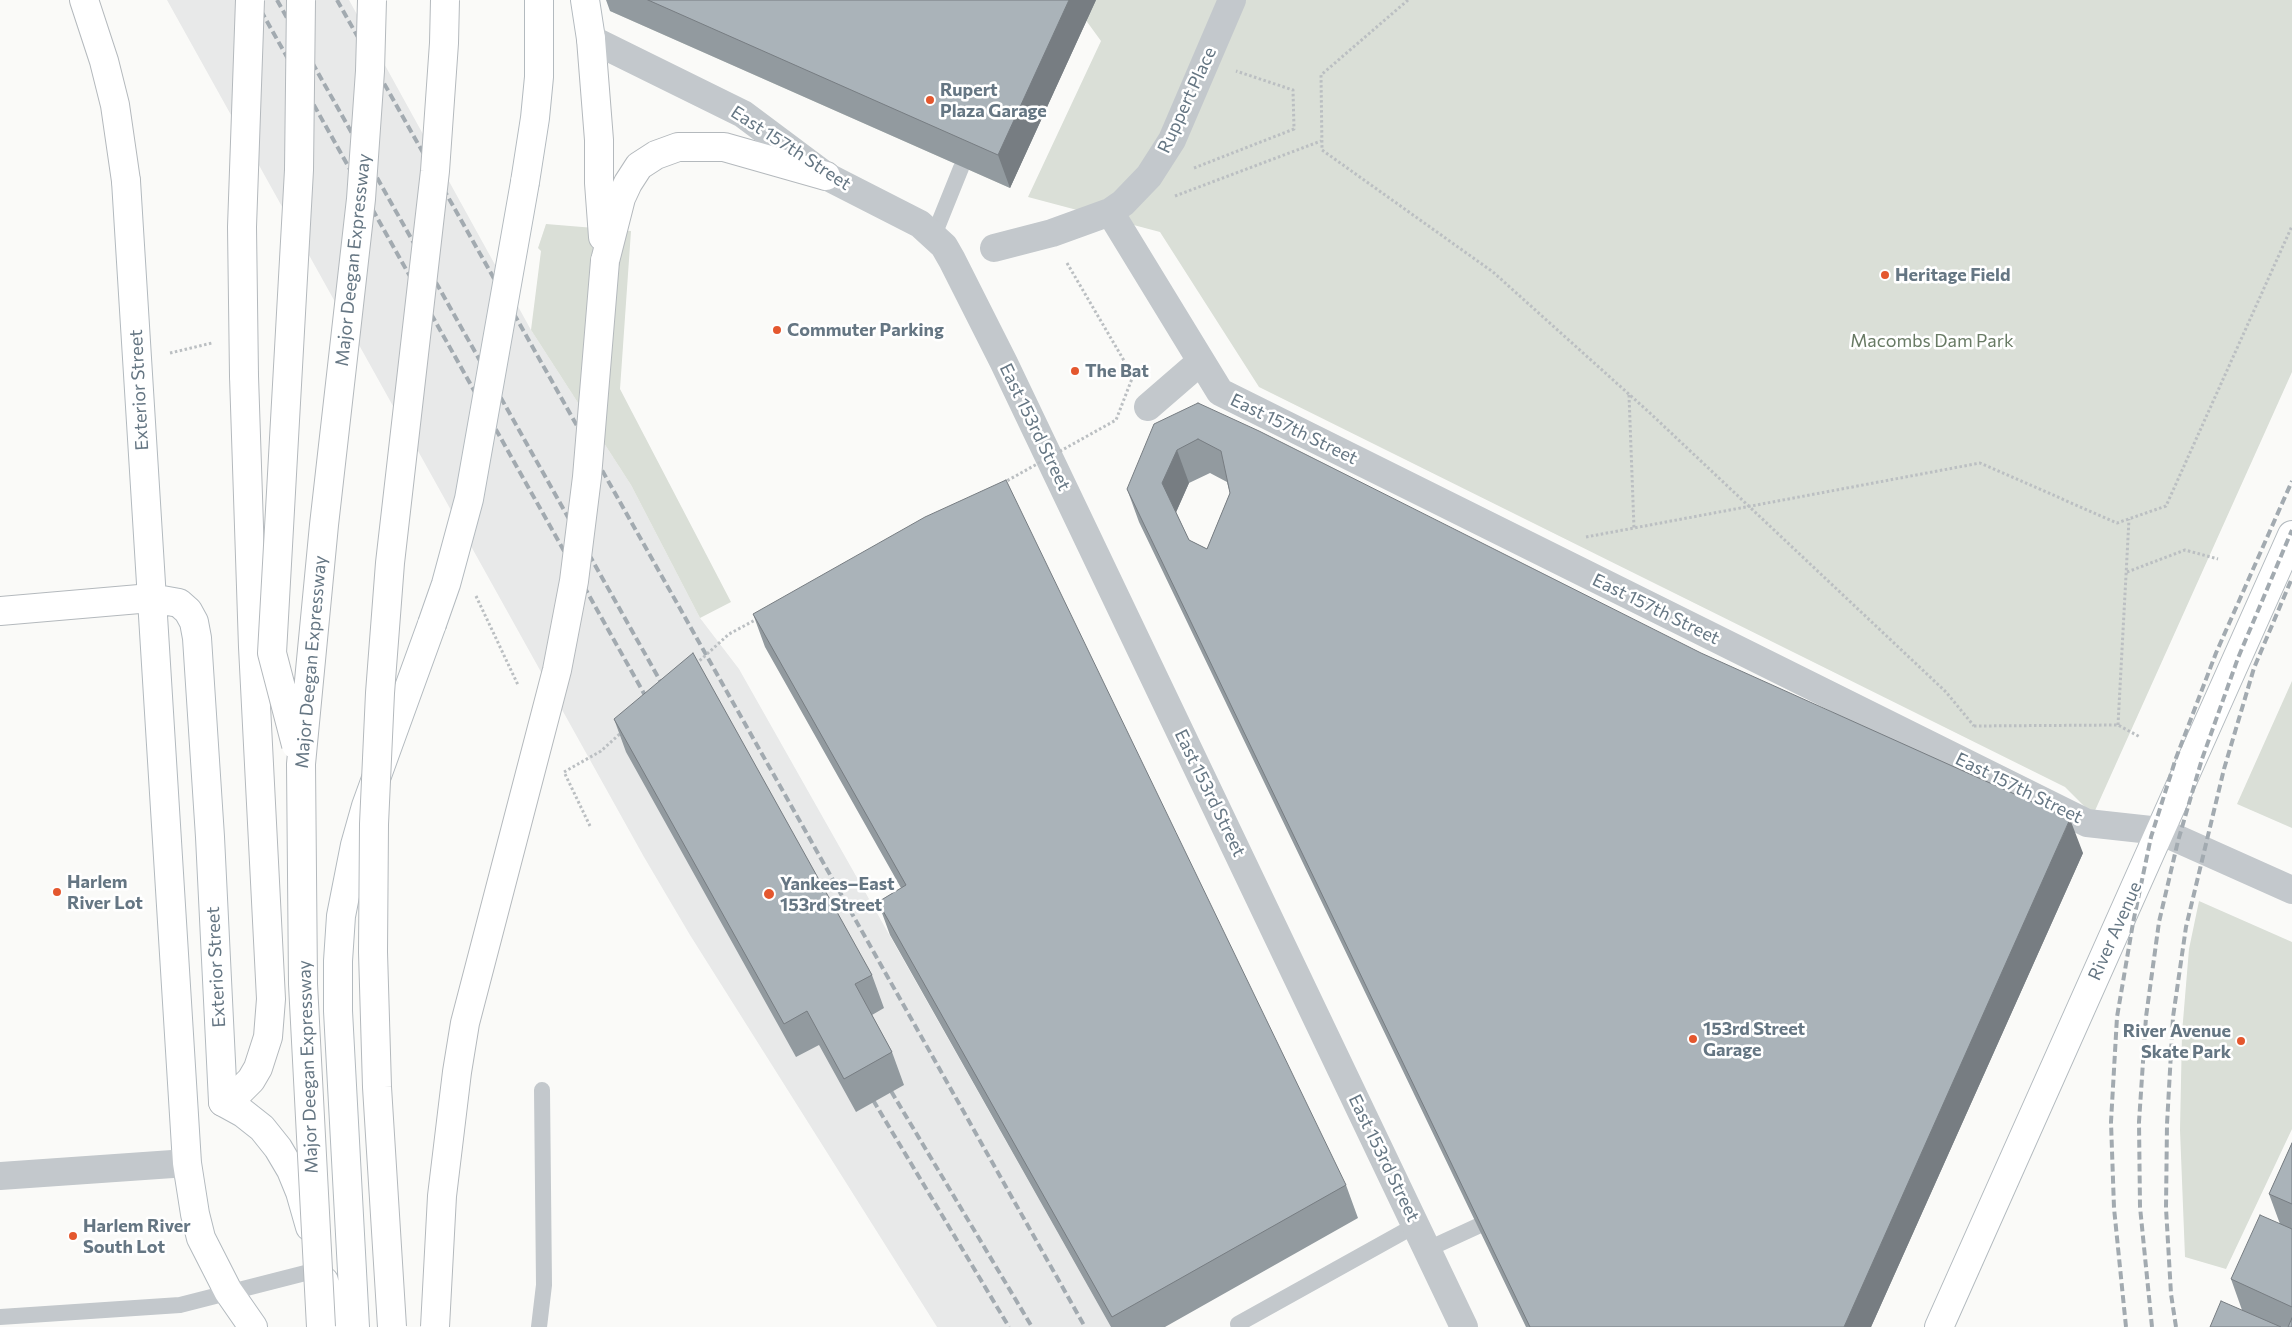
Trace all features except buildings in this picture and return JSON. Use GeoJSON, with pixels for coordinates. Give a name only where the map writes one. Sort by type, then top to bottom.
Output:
{"type":"FeatureCollection","features":[{"type":"Feature","properties":{"kind":"main road","name":"Exterior Street"},"geometry":{"type":"LineString","coordinates":[[84,0],[115,105],[126,181],[187,1163],[193,1206],[201,1238],[228,1291],[253,1327]]}},
{"type":"Feature","properties":{"kind":"main road"},"geometry":{"type":"LineString","coordinates":[[183,1108],[223,1102],[239,1092],[252,1080],[268,1037],[271,998],[253,647],[244,376],[242,227],[250,0]]}},
{"type":"Feature","properties":{"kind":"main road"},"geometry":{"type":"LineString","coordinates":[[301,0],[299,170],[272,653],[301,764]]}},
{"type":"Feature","properties":{"kind":"main road","name":"Major Deegan Expressway"},"geometry":{"type":"LineString","coordinates":[[321,1327],[304,984],[301,764],[324,525],[361,199],[370,80],[372,0]]}},
{"type":"Feature","properties":{"kind":"main road"},"geometry":{"type":"LineString","coordinates":[[392,1327],[377,1087],[373,952],[374,824],[380,693],[390,563],[435,171],[444,43],[445,0]]}},
{"type":"Feature","properties":{"kind":"main road"},"geometry":{"type":"LineString","coordinates":[[355,1327],[338,1011],[338,961],[341,916],[354,846],[366,806],[446,584],[469,498],[535,118],[539,77],[539,0]]}},
{"type":"Feature","properties":{"kind":"main road"},"geometry":{"type":"LineString","coordinates":[[435,1327],[445,1169],[465,1022],[556,670],[574,581],[586,486],[605,261],[599,183],[599,140],[586,0]]}},
{"type":"Feature","properties":{"kind":"main road"},"geometry":{"type":"LineString","coordinates":[[605,261],[621,198],[628,183],[640,166],[656,155],[678,147],[724,147],[826,176]]}},
{"type":"Feature","properties":{"kind":"main road","name":"River Avenue"},"geometry":{"type":"LineString","coordinates":[[1939,1327],[2292,535]]}},
{"type":"Feature","properties":{"kind":"main road","name":"Exterior Street"},"geometry":{"type":"LineString","coordinates":[[151,598],[179,603],[188,611],[194,622],[197,638],[210,837],[223,1102]]}},
{"type":"Feature","properties":{"kind":"main road"},"geometry":{"type":"LineString","coordinates":[[0,611],[151,598]]}},
{"type":"Feature","properties":{"kind":"main road"},"geometry":{"type":"LineString","coordinates":[[223,1102],[243,1113],[262,1128],[278,1148],[291,1170],[300,1192],[337,1327]]}},
{"type":"Feature","properties":{"kind":"street","name":"Ruppert Place"},"geometry":{"type":"LineString","coordinates":[[994,248],[1052,233],[1116,207],[1149,176],[1172,140],[1232,0]]}},
{"type":"Feature","properties":{"kind":"street","name":"East 157th Street"},"geometry":{"type":"LineString","coordinates":[[591,39],[743,114],[826,176],[920,224],[934,235],[952,260]]}},
{"type":"Feature","properties":{"kind":"street","name":"East 157th Street"},"geometry":{"type":"LineString","coordinates":[[1116,207],[1200,362],[1220,392],[2087,823],[2160,831],[2292,890]]}},
{"type":"Feature","properties":{"kind":"street","name":"East 153rd Street"},"geometry":{"type":"LineString","coordinates":[[952,260],[1004,364],[1464,1327]]}},
{"type":"Feature","properties":{"kind":"street"},"geometry":{"type":"LineString","coordinates":[[1148,407],[1200,362]]}},
{"type":"Feature","properties":{"kind":"street"},"geometry":{"type":"LineString","coordinates":[[0,1176],[187,1163]]}},
{"type":"Feature","properties":{"kind":"lane"},"geometry":{"type":"LineString","coordinates":[[934,235],[961,168]]}},
{"type":"Feature","properties":{"kind":"lane"},"geometry":{"type":"LineString","coordinates":[[539,1327],[544,1285],[542,1090]]}},
{"type":"Feature","properties":{"kind":"lane"},"geometry":{"type":"LineString","coordinates":[[1238,1324],[1422,1237],[1478,1226]]}},
{"type":"Feature","properties":{"kind":"lane"},"geometry":{"type":"LineString","coordinates":[[0,1317],[180,1305],[228,1291],[321,1269]]}},
{"type":"Feature","properties":{"kind":"path"},"geometry":{"type":"LineString","coordinates":[[1408,0],[1321,75],[1322,150],[1493,272],[1629,395],[1946,692],[1974,726],[2118,725],[2140,737]]}},
{"type":"Feature","properties":{"kind":"path"},"geometry":{"type":"LineString","coordinates":[[1149,176],[1190,170],[1294,129],[1293,90],[1205,61]]}},
{"type":"Feature","properties":{"kind":"path"},"geometry":{"type":"LineString","coordinates":[[1116,207],[1179,196],[1322,141]]}},
{"type":"Feature","properties":{"kind":"path"},"geometry":{"type":"LineString","coordinates":[[1566,564],[1580,538],[1980,463],[2117,522],[2166,506],[2292,226]]}},
{"type":"Feature","properties":{"kind":"path"},"geometry":{"type":"LineString","coordinates":[[996,487],[1116,420],[1133,376],[1076,281]]}},
{"type":"Feature","properties":{"kind":"path"},"geometry":{"type":"LineString","coordinates":[[1629,395],[1634,528]]}},
{"type":"Feature","properties":{"kind":"path"},"geometry":{"type":"LineString","coordinates":[[2118,725],[2129,519]]}},
{"type":"Feature","properties":{"kind":"path"},"geometry":{"type":"LineString","coordinates":[[2127,572],[2185,550],[2218,559]]}},
{"type":"Feature","properties":{"kind":"path"},"geometry":{"type":"LineString","coordinates":[[693,667],[729,634],[764,615]]}},
{"type":"Feature","properties":{"kind":"path"},"geometry":{"type":"LineString","coordinates":[[590,826],[564,772],[601,751],[629,725]]}},
{"type":"Feature","properties":{"kind":"shaded area"},"geometry":{"type":"Polygon","coordinates":[[[167,0],[349,0],[531,330],[631,485],[700,618],[739,669],[1111,1327],[937,1327],[690,935],[644,857],[167,0]]]}},
{"type":"Feature","properties":{"kind":"green space","name":"Macombs Dam Park"},"geometry":{"type":"Polygon","coordinates":[[[610,0],[2292,0],[2292,372],[2093,815],[2065,787],[1259,387],[1160,232],[1028,197],[1101,41],[1085,19],[1010,188],[610,11],[610,0]]]}},
{"type":"Feature","properties":{"kind":"green space"},"geometry":{"type":"Polygon","coordinates":[[[546,224],[631,231],[620,389],[731,602],[700,618],[631,485],[531,330],[541,251],[538,248],[546,224]]]}},
{"type":"Feature","properties":{"kind":"green space"},"geometry":{"type":"Polygon","coordinates":[[[2292,681],[2292,828],[2237,804],[2292,681]]]}},
{"type":"Feature","properties":{"kind":"green space","name":"River Avenue Skate Park"},"geometry":{"type":"Polygon","coordinates":[[[2199,901],[2292,942],[2292,1129],[2226,1269],[2185,1257],[2180,1130],[2182,1033],[2189,949],[2199,901]]]}},
{"type":"Feature","properties":{"kind":"railway"},"geometry":{"type":"LineString","coordinates":[[255,0],[651,706]]}},
{"type":"Feature","properties":{"kind":"railway"},"geometry":{"type":"LineString","coordinates":[[277,0],[667,693]]}},
{"type":"Feature","properties":{"kind":"railway"},"geometry":{"type":"LineString","coordinates":[[337,0],[1085,1327]]}},
{"type":"Feature","properties":{"kind":"railway"},"geometry":{"type":"LineString","coordinates":[[2126,1327],[2114,1208],[2111,1122],[2117,1017],[2133,923],[2151,837],[2176,758],[2216,653],[2292,481]]}},
{"type":"Feature","properties":{"kind":"railway"},"geometry":{"type":"LineString","coordinates":[[2152,1327],[2140,1207],[2139,1122],[2146,1017],[2159,922],[2178,841],[2202,759],[2238,658],[2292,530]]}},
{"type":"Feature","properties":{"kind":"railway"},"geometry":{"type":"LineString","coordinates":[[2176,1327],[2171,1294],[2166,1208],[2167,1124],[2173,1017],[2186,927],[2224,769],[2254,668],[2292,578]]}},
{"type":"Feature","properties":{"kind":"railway"},"geometry":{"type":"LineString","coordinates":[[885,1081],[1032,1327]]}},
{"type":"Feature","properties":{"kind":"railway"},"geometry":{"type":"LineString","coordinates":[[867,1090],[1009,1327]]}},
{"type":"Feature","properties":{"kind":"place","name":"Rupert Plaza Garage"},"geometry":{"type":"Point","coordinates":[930,100]}},
{"type":"Feature","properties":{"kind":"place","name":"Heritage Field"},"geometry":{"type":"Point","coordinates":[1885,275]}},
{"type":"Feature","properties":{"kind":"place","name":"Commuter Parking"},"geometry":{"type":"Point","coordinates":[777,330]}},
{"type":"Feature","properties":{"kind":"place","name":"The Bat"},"geometry":{"type":"Point","coordinates":[1075,371]}},
{"type":"Feature","properties":{"kind":"place","name":"Harlem River Lot"},"geometry":{"type":"Point","coordinates":[57,892]}},
{"type":"Feature","properties":{"kind":"place","name":"Yankees–East 153rd Street"},"geometry":{"type":"Point","coordinates":[769,894]}},
{"type":"Feature","properties":{"kind":"place","name":"153rd Street Garage"},"geometry":{"type":"Point","coordinates":[1693,1039]}},
{"type":"Feature","properties":{"kind":"place","name":"River Avenue Skate Park"},"geometry":{"type":"Point","coordinates":[2241,1041]}},
{"type":"Feature","properties":{"kind":"place","name":"Harlem River South Lot"},"geometry":{"type":"Point","coordinates":[73,1236]}}]}
